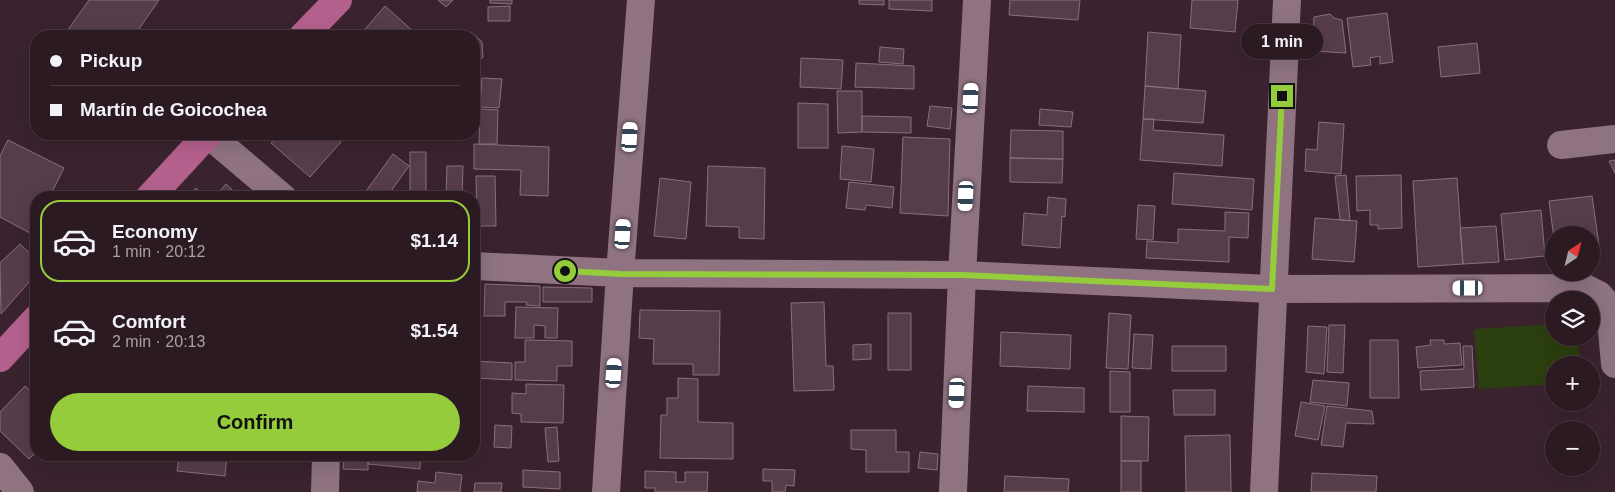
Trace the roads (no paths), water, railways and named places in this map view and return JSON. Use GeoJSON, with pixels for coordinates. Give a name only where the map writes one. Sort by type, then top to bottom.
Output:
{"type":"FeatureCollection","features":[{"type":"Feature","properties":{"kind":"main road"},"geometry":{"type":"LineString","coordinates":[[309,30],[338,0]]}},
{"type":"Feature","properties":{"kind":"main road"},"geometry":{"type":"LineString","coordinates":[[155,191],[202,140]]}},
{"type":"Feature","properties":{"kind":"main road"},"geometry":{"type":"LineString","coordinates":[[0,358],[30,326]]}},
{"type":"Feature","properties":{"kind":"street"},"geometry":{"type":"LineString","coordinates":[[606,492],[620,274],[641,0]]}},
{"type":"Feature","properties":{"kind":"street"},"geometry":{"type":"LineString","coordinates":[[953,492],[962,275],[977,0]]}},
{"type":"Feature","properties":{"kind":"street"},"geometry":{"type":"LineString","coordinates":[[1264,492],[1287,0]]}},
{"type":"Feature","properties":{"kind":"street"},"geometry":{"type":"LineString","coordinates":[[1561,145],[1615,139]]}},
{"type":"Feature","properties":{"kind":"street"},"geometry":{"type":"LineString","coordinates":[[215,140],[275,191]]}},
{"type":"Feature","properties":{"kind":"street"},"geometry":{"type":"LineString","coordinates":[[480,266],[620,274],[962,275],[1272,289],[1585,288],[1599,296],[1610,308],[1615,364]]}},
{"type":"Feature","properties":{"kind":"street"},"geometry":{"type":"LineString","coordinates":[[324,492],[326,461]]}},
{"type":"Feature","properties":{"kind":"street"},"geometry":{"type":"LineString","coordinates":[[0,467],[20,492]]}}]}
